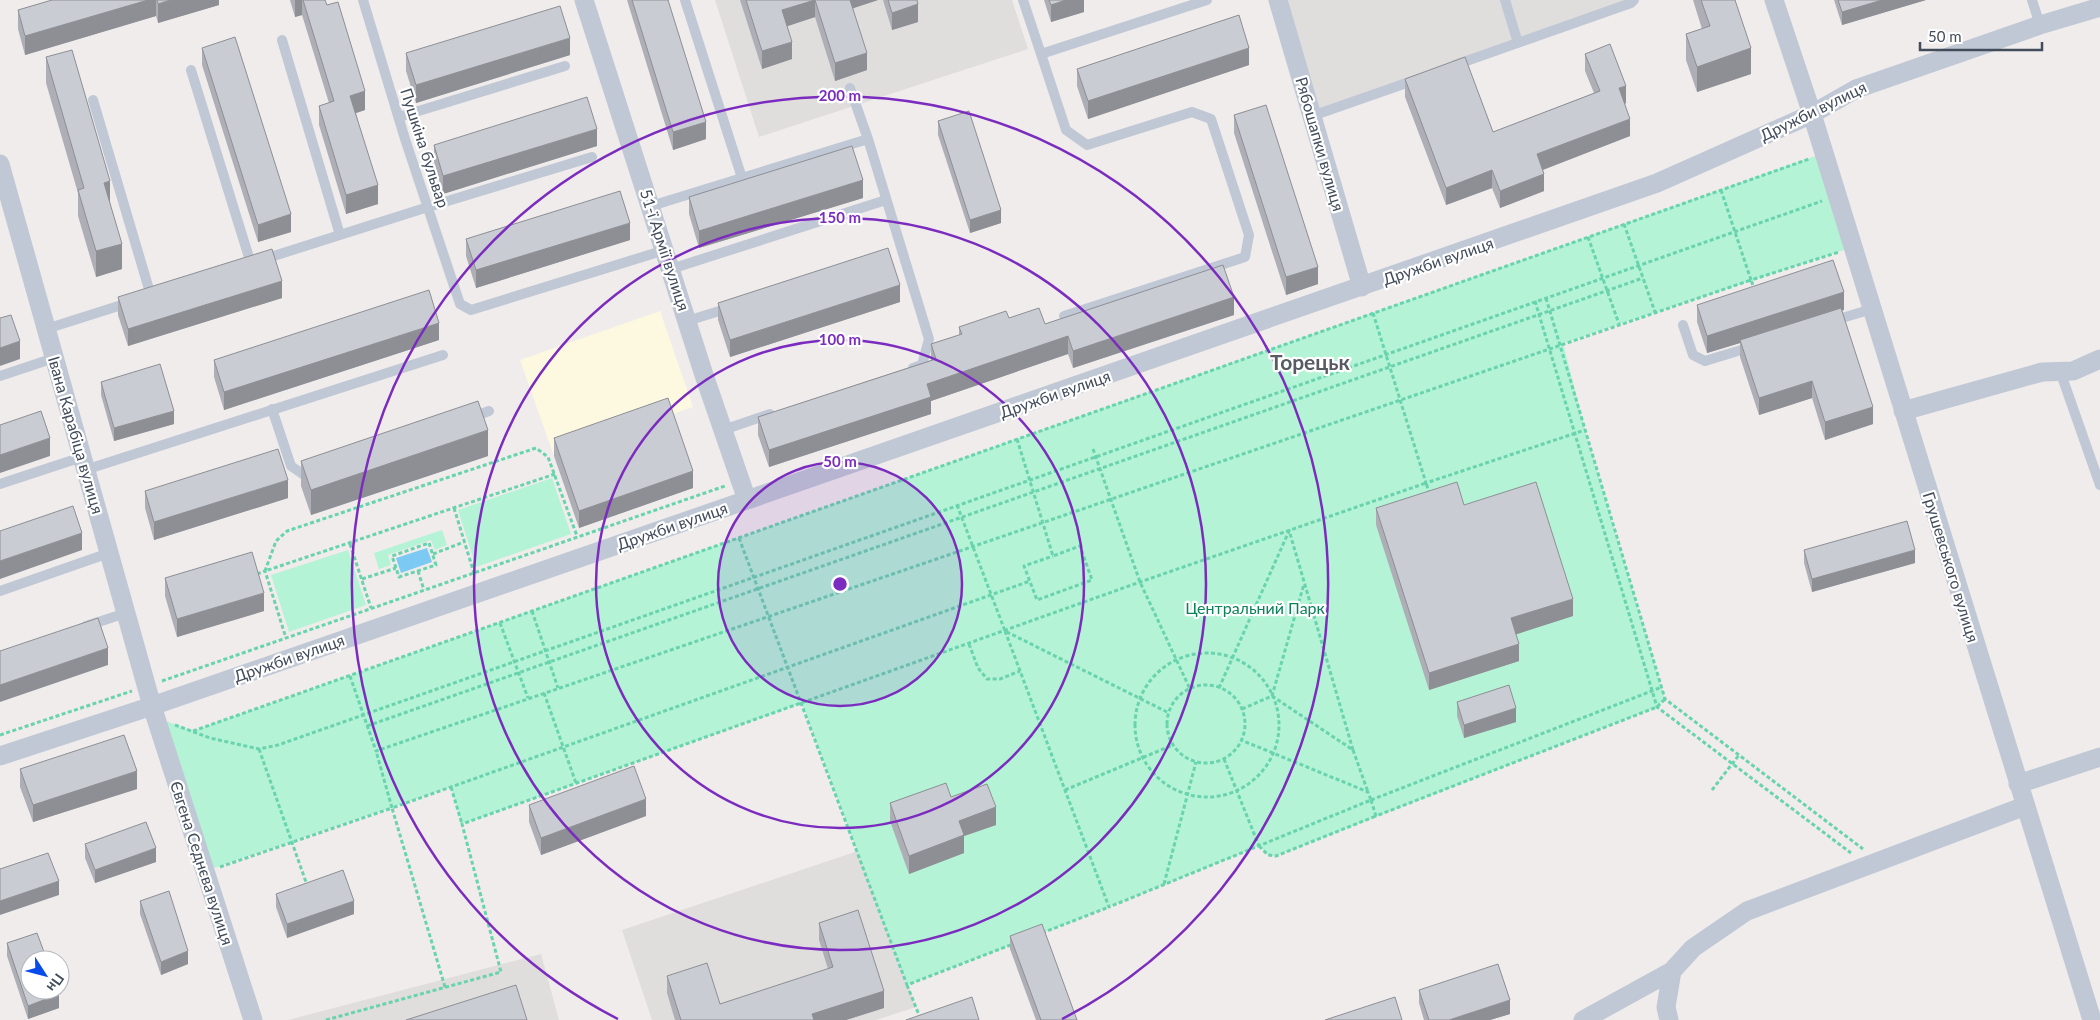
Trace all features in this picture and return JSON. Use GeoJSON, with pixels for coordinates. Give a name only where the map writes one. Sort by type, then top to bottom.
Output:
{"type":"FeatureCollection","features":[{"type":"Feature","properties":{"kind":"street","name":"51-ї Армії вулиця"},"geometry":{"type":"LineString","coordinates":[[584,0],[687,321],[747,500]]}},
{"type":"Feature","properties":{"kind":"street","name":"Рябошапки вулиця"},"geometry":{"type":"LineString","coordinates":[[1278,0],[1362,287]]}},
{"type":"Feature","properties":{"kind":"street","name":"Грушевського вулиця"},"geometry":{"type":"LineString","coordinates":[[1774,0],[1812,114],[2024,806],[2092,1020]]}},
{"type":"Feature","properties":{"kind":"street","name":"Дружби вулиця"},"geometry":{"type":"LineString","coordinates":[[0,756],[153,712],[747,500],[1657,183],[1812,114],[1856,89],[2040,25],[2100,7]]}},
{"type":"Feature","properties":{"kind":"street","name":"Івана Карабіца вулиця"},"geometry":{"type":"LineString","coordinates":[[0,164],[153,712]]}},
{"type":"Feature","properties":{"kind":"street"},"geometry":{"type":"LineString","coordinates":[[1903,412],[2042,372],[2073,371],[2100,359]]}},
{"type":"Feature","properties":{"kind":"street","name":"Євгена Седнєва вулиця"},"geometry":{"type":"LineString","coordinates":[[153,712],[253,1020]]}},
{"type":"Feature","properties":{"kind":"street"},"geometry":{"type":"LineString","coordinates":[[2018,784],[2100,757]]}},
{"type":"Feature","properties":{"kind":"street"},"geometry":{"type":"LineString","coordinates":[[1583,1020],[1672,971],[1693,948],[1747,911],[2024,806]]}},
{"type":"Feature","properties":{"kind":"street"},"geometry":{"type":"LineString","coordinates":[[1669,1020],[1666,1007],[1672,971]]}},
{"type":"Feature","properties":{"kind":"lane","name":"Пушкіна бульвар"},"geometry":{"type":"LineString","coordinates":[[363,0],[460,304],[471,310],[665,250]]}},
{"type":"Feature","properties":{"kind":"lane"},"geometry":{"type":"LineString","coordinates":[[685,0],[742,178]]}},
{"type":"Feature","properties":{"kind":"lane"},"geometry":{"type":"LineString","coordinates":[[1023,0],[1066,130],[1087,144],[1192,112],[1211,119],[1249,235],[1245,257],[1064,316]]}},
{"type":"Feature","properties":{"kind":"lane"},"geometry":{"type":"LineString","coordinates":[[1040,54],[1175,5],[1207,0]]}},
{"type":"Feature","properties":{"kind":"lane"},"geometry":{"type":"LineString","coordinates":[[1505,0],[1518,43]]}},
{"type":"Feature","properties":{"kind":"lane"},"geometry":{"type":"LineString","coordinates":[[1444,69],[1631,3],[1634,0]]}},
{"type":"Feature","properties":{"kind":"lane"},"geometry":{"type":"LineString","coordinates":[[2032,0],[2040,25]]}},
{"type":"Feature","properties":{"kind":"lane"},"geometry":{"type":"LineString","coordinates":[[282,40],[340,235]]}},
{"type":"Feature","properties":{"kind":"lane"},"geometry":{"type":"LineString","coordinates":[[399,117],[564,66]]}},
{"type":"Feature","properties":{"kind":"lane"},"geometry":{"type":"LineString","coordinates":[[191,70],[251,264]]}},
{"type":"Feature","properties":{"kind":"lane"},"geometry":{"type":"LineString","coordinates":[[1312,116],[1426,76]]}},
{"type":"Feature","properties":{"kind":"lane"},"geometry":{"type":"LineString","coordinates":[[850,88],[868,139],[886,200],[898,255],[929,340],[922,365],[903,371]]}},
{"type":"Feature","properties":{"kind":"lane"},"geometry":{"type":"LineString","coordinates":[[93,100],[151,296]]}},
{"type":"Feature","properties":{"kind":"lane"},"geometry":{"type":"LineString","coordinates":[[651,206],[868,139]]}},
{"type":"Feature","properties":{"kind":"lane"},"geometry":{"type":"LineString","coordinates":[[240,267],[592,157]]}},
{"type":"Feature","properties":{"kind":"lane"},"geometry":{"type":"LineString","coordinates":[[671,269],[886,200]]}},
{"type":"Feature","properties":{"kind":"lane"},"geometry":{"type":"LineString","coordinates":[[46,329],[169,290]]}},
{"type":"Feature","properties":{"kind":"lane"},"geometry":{"type":"LineString","coordinates":[[687,321],[741,305]]}},
{"type":"Feature","properties":{"kind":"lane"},"geometry":{"type":"LineString","coordinates":[[1825,323],[1872,309]]}},
{"type":"Feature","properties":{"kind":"lane"},"geometry":{"type":"LineString","coordinates":[[1683,325],[1693,354],[1705,361],[1760,344]]}},
{"type":"Feature","properties":{"kind":"lane"},"geometry":{"type":"LineString","coordinates":[[0,484],[83,463],[272,409],[443,355]]}},
{"type":"Feature","properties":{"kind":"lane"},"geometry":{"type":"LineString","coordinates":[[0,376],[54,358]]}},
{"type":"Feature","properties":{"kind":"lane"},"geometry":{"type":"LineString","coordinates":[[2060,371],[2099,480]]}},
{"type":"Feature","properties":{"kind":"lane"},"geometry":{"type":"LineString","coordinates":[[272,409],[290,466],[304,475],[322,468]]}},
{"type":"Feature","properties":{"kind":"lane"},"geometry":{"type":"LineString","coordinates":[[723,430],[780,411]]}},
{"type":"Feature","properties":{"kind":"lane"},"geometry":{"type":"LineString","coordinates":[[461,421],[489,412]]}},
{"type":"Feature","properties":{"kind":"lane"},"geometry":{"type":"LineString","coordinates":[[0,591],[109,553]]}},
{"type":"Feature","properties":{"kind":"lane"},"geometry":{"type":"LineString","coordinates":[[72,631],[126,613]]}},
{"type":"Feature","properties":{"kind":"path"},"geometry":{"type":"LineString","coordinates":[[193,731],[1824,153]]}},
{"type":"Feature","properties":{"kind":"path"},"geometry":{"type":"LineString","coordinates":[[1721,190],[1756,294]]}},
{"type":"Feature","properties":{"kind":"path"},"geometry":{"type":"LineString","coordinates":[[153,712],[210,738],[259,749],[287,742],[1837,196]]}},
{"type":"Feature","properties":{"kind":"path"},"geometry":{"type":"LineString","coordinates":[[1624,224],[1655,312]]}},
{"type":"Feature","properties":{"kind":"path"},"geometry":{"type":"LineString","coordinates":[[1588,237],[1619,324]]}},
{"type":"Feature","properties":{"kind":"path"},"geometry":{"type":"LineString","coordinates":[[376,751],[1619,324],[1853,247]]}},
{"type":"Feature","properties":{"kind":"path"},"geometry":{"type":"LineString","coordinates":[[367,726],[1643,278]]}},
{"type":"Feature","properties":{"kind":"path"},"geometry":{"type":"LineString","coordinates":[[1546,298],[1665,699],[1739,755],[1873,863]]}},
{"type":"Feature","properties":{"kind":"path"},"geometry":{"type":"LineString","coordinates":[[1535,302],[1657,707],[1732,764],[1873,863]]}},
{"type":"Feature","properties":{"kind":"path"},"geometry":{"type":"LineString","coordinates":[[1373,313],[1431,499]]}},
{"type":"Feature","properties":{"kind":"path"},"geometry":{"type":"LineString","coordinates":[[462,824],[1140,582],[1585,430]]}},
{"type":"Feature","properties":{"kind":"path"},"geometry":{"type":"LineString","coordinates":[[1017,440],[1053,556]]}},
{"type":"Feature","properties":{"kind":"path"},"geometry":{"type":"LineString","coordinates":[[286,638],[265,572],[276,541],[287,531],[536,448],[548,457],[577,536]]}},
{"type":"Feature","properties":{"kind":"path"},"geometry":{"type":"LineString","coordinates":[[1093,449],[1140,582],[1190,688]]}},
{"type":"Feature","properties":{"kind":"path"},"geometry":{"type":"LineString","coordinates":[[254,575],[555,474]]}},
{"type":"Feature","properties":{"kind":"path"},"geometry":{"type":"LineString","coordinates":[[0,735],[740,481]]}},
{"type":"Feature","properties":{"kind":"path"},"geometry":{"type":"LineString","coordinates":[[957,505],[1109,907]]}},
{"type":"Feature","properties":{"kind":"path"},"geometry":{"type":"LineString","coordinates":[[454,508],[474,573]]}},
{"type":"Feature","properties":{"kind":"path"},"geometry":{"type":"LineString","coordinates":[[1289,530],[1353,750],[1376,816]]}},
{"type":"Feature","properties":{"kind":"path"},"geometry":{"type":"LineString","coordinates":[[1219,688],[1289,530]]}},
{"type":"Feature","properties":{"kind":"path"},"geometry":{"type":"LineString","coordinates":[[739,538],[921,1020]]}},
{"type":"Feature","properties":{"kind":"path"},"geometry":{"type":"LineString","coordinates":[[433,554],[464,542]]}},
{"type":"Feature","properties":{"kind":"path"},"geometry":{"type":"LineString","coordinates":[[429,543],[436,565],[399,577],[396,568],[392,556],[429,543]]}},
{"type":"Feature","properties":{"kind":"path"},"geometry":{"type":"LineString","coordinates":[[350,544],[371,608]]}},
{"type":"Feature","properties":{"kind":"path"},"geometry":{"type":"LineString","coordinates":[[1080,546],[1092,580],[1036,600],[1024,566],[1053,556],[1080,546]]}},
{"type":"Feature","properties":{"kind":"path"},"geometry":{"type":"LineString","coordinates":[[362,579],[396,568]]}},
{"type":"Feature","properties":{"kind":"path"},"geometry":{"type":"LineString","coordinates":[[418,571],[424,590]]}},
{"type":"Feature","properties":{"kind":"path"},"geometry":{"type":"LineString","coordinates":[[205,872],[788,669],[1030,582]]}},
{"type":"Feature","properties":{"kind":"path"},"geometry":{"type":"LineString","coordinates":[[1305,582],[1272,696],[1277,707],[1279,730],[1274,753],[1261,773],[1242,789],[1219,797],[1194,797],[1171,789],[1152,774],[1139,753],[1134,729],[1137,704],[1148,682],[1165,666],[1186,656],[1209,653],[1232,657],[1252,669],[1268,686],[1272,696],[1353,750]]}},
{"type":"Feature","properties":{"kind":"path"},"geometry":{"type":"LineString","coordinates":[[532,611],[558,688]]}},
{"type":"Feature","properties":{"kind":"path"},"geometry":{"type":"LineString","coordinates":[[500,622],[528,699]]}},
{"type":"Feature","properties":{"kind":"path"},"geometry":{"type":"LineString","coordinates":[[1006,631],[1169,713]]}},
{"type":"Feature","properties":{"kind":"path"},"geometry":{"type":"LineString","coordinates":[[969,644],[978,668],[987,679],[1000,679],[1020,671]]}},
{"type":"Feature","properties":{"kind":"path"},"geometry":{"type":"LineString","coordinates":[[350,676],[376,751],[445,987]]}},
{"type":"Feature","properties":{"kind":"path"},"geometry":{"type":"LineString","coordinates":[[1213,686],[1219,688],[1236,698],[1242,709],[1245,722],[1241,740],[1234,751],[1218,762],[1205,764],[1196,762],[1181,754],[1173,745],[1168,733],[1167,720],[1169,713],[1178,697],[1190,688],[1213,686]]}},
{"type":"Feature","properties":{"kind":"path"},"geometry":{"type":"LineString","coordinates":[[1036,935],[1371,800],[1662,688]]}},
{"type":"Feature","properties":{"kind":"path"},"geometry":{"type":"LineString","coordinates":[[544,693],[576,783]]}},
{"type":"Feature","properties":{"kind":"path"},"geometry":{"type":"LineString","coordinates":[[1242,709],[1272,696]]}},
{"type":"Feature","properties":{"kind":"path"},"geometry":{"type":"LineString","coordinates":[[1224,758],[1259,846],[1268,855],[1276,856],[1657,707],[1665,699]]}},
{"type":"Feature","properties":{"kind":"path"},"geometry":{"type":"LineString","coordinates":[[1241,740],[1368,792]]}},
{"type":"Feature","properties":{"kind":"path"},"geometry":{"type":"LineString","coordinates":[[1065,790],[1173,745]]}},
{"type":"Feature","properties":{"kind":"path"},"geometry":{"type":"LineString","coordinates":[[259,749],[307,886]]}},
{"type":"Feature","properties":{"kind":"path"},"geometry":{"type":"LineString","coordinates":[[1712,790],[1739,755]]}},
{"type":"Feature","properties":{"kind":"path"},"geometry":{"type":"LineString","coordinates":[[1164,885],[1196,762]]}},
{"type":"Feature","properties":{"kind":"path"},"geometry":{"type":"LineString","coordinates":[[326,1020],[501,972],[451,787]]}},
{"type":"Feature","properties":{"kind":"path"},"geometry":{"type":"LineString","coordinates":[[907,985],[1017,942]]}},
{"type":"Feature","properties":{"kind":"shaded area"},"geometry":{"type":"Polygon","coordinates":[[[715,0],[1012,0],[1028,49],[759,137],[715,0]]]}},
{"type":"Feature","properties":{"kind":"shaded area"},"geometry":{"type":"Polygon","coordinates":[[[1278,0],[1634,0],[1312,116],[1278,0]]]}},
{"type":"Feature","properties":{"kind":"shaded area"},"geometry":{"type":"Polygon","coordinates":[[[660,311],[693,407],[554,456],[520,360],[660,311]]]}},
{"type":"Feature","properties":{"kind":"shaded area"},"geometry":{"type":"Polygon","coordinates":[[[858,851],[916,1007],[876,1020],[652,1020],[622,930],[858,851]]]}},
{"type":"Feature","properties":{"kind":"shaded area"},"geometry":{"type":"Polygon","coordinates":[[[541,954],[559,1020],[288,1020],[541,954]]]}},
{"type":"Feature","properties":{"kind":"green space","name":"Центральний Парк"},"geometry":{"type":"Polygon","coordinates":[[[1824,153],[1853,247],[1563,343],[1585,430],[1665,699],[1657,707],[1276,856],[1268,855],[1259,846],[1109,907],[907,985],[802,703],[462,824],[451,787],[205,871],[155,717],[193,731],[1824,153]]]}},
{"type":"Feature","properties":{"kind":"green space"},"geometry":{"type":"Polygon","coordinates":[[[552,478],[571,534],[476,567],[458,510],[552,478]]]}},
{"type":"Feature","properties":{"kind":"green space"},"geometry":{"type":"Polygon","coordinates":[[[442,530],[447,545],[435,550],[431,540],[388,555],[391,565],[379,569],[374,553],[442,530]]]}},
{"type":"Feature","properties":{"kind":"green space"},"geometry":{"type":"Polygon","coordinates":[[[348,550],[366,605],[289,632],[271,575],[348,550]]]}},
{"type":"Feature","properties":{"kind":"water"},"geometry":{"type":"Polygon","coordinates":[[[427,548],[432,562],[401,573],[396,558],[427,548]]]}},
{"type":"Feature","properties":{"kind":"building"},"geometry":{"type":"Polygon","coordinates":[[[52,0],[148,0],[25,36],[18,10],[52,0]]]}},
{"type":"Feature","properties":{"kind":"building"},"geometry":{"type":"Polygon","coordinates":[[[157,0],[171,0],[158,4],[157,0]]]}},
{"type":"Feature","properties":{"kind":"building"},"geometry":{"type":"Polygon","coordinates":[[[303,0],[325,0],[327,5],[338,2],[365,91],[350,96],[378,185],[346,195],[319,106],[334,101],[303,0]]]}},
{"type":"Feature","properties":{"kind":"building"},"geometry":{"type":"Polygon","coordinates":[[[632,0],[668,0],[706,122],[673,132],[632,0]]]}},
{"type":"Feature","properties":{"kind":"building"},"geometry":{"type":"Polygon","coordinates":[[[746,0],[815,0],[782,10],[792,42],[762,51],[746,0]]]}},
{"type":"Feature","properties":{"kind":"building"},"geometry":{"type":"Polygon","coordinates":[[[815,0],[850,0],[867,53],[835,63],[815,0]]]}},
{"type":"Feature","properties":{"kind":"building"},"geometry":{"type":"Polygon","coordinates":[[[888,0],[917,0],[918,4],[892,13],[888,0]]]}},
{"type":"Feature","properties":{"kind":"building"},"geometry":{"type":"Polygon","coordinates":[[[1049,0],[1066,0],[1051,5],[1049,0]]]}},
{"type":"Feature","properties":{"kind":"building"},"geometry":{"type":"Polygon","coordinates":[[[1701,0],[1735,0],[1751,48],[1697,67],[1686,34],[1710,26],[1701,0]]]}},
{"type":"Feature","properties":{"kind":"building"},"geometry":{"type":"Polygon","coordinates":[[[1838,0],[1882,0],[1842,12],[1838,0]]]}},
{"type":"Feature","properties":{"kind":"building"},"geometry":{"type":"Polygon","coordinates":[[[560,6],[570,38],[416,85],[406,53],[560,6]]]}},
{"type":"Feature","properties":{"kind":"building"},"geometry":{"type":"Polygon","coordinates":[[[1239,15],[1249,48],[1088,101],[1077,69],[1239,15]]]}},
{"type":"Feature","properties":{"kind":"building"},"geometry":{"type":"Polygon","coordinates":[[[235,37],[291,214],[258,225],[202,48],[235,37]]]}},
{"type":"Feature","properties":{"kind":"building"},"geometry":{"type":"Polygon","coordinates":[[[1610,44],[1626,86],[1619,88],[1630,119],[1537,154],[1544,174],[1500,191],[1492,170],[1446,188],[1405,79],[1465,57],[1493,132],[1600,91],[1585,54],[1610,44]]]}},
{"type":"Feature","properties":{"kind":"building"},"geometry":{"type":"Polygon","coordinates":[[[72,50],[110,181],[104,183],[122,244],[96,251],[78,190],[84,188],[46,57],[72,50]]]}},
{"type":"Feature","properties":{"kind":"building"},"geometry":{"type":"Polygon","coordinates":[[[587,97],[597,129],[443,176],[434,145],[587,97]]]}},
{"type":"Feature","properties":{"kind":"building"},"geometry":{"type":"Polygon","coordinates":[[[1266,105],[1318,267],[1286,277],[1234,115],[1266,105]]]}},
{"type":"Feature","properties":{"kind":"building"},"geometry":{"type":"Polygon","coordinates":[[[969,111],[1001,210],[970,220],[938,121],[969,111]]]}},
{"type":"Feature","properties":{"kind":"building"},"geometry":{"type":"Polygon","coordinates":[[[852,146],[863,180],[699,231],[689,197],[852,146]]]}},
{"type":"Feature","properties":{"kind":"building"},"geometry":{"type":"Polygon","coordinates":[[[620,191],[630,223],[476,270],[466,239],[620,191]]]}},
{"type":"Feature","properties":{"kind":"building"},"geometry":{"type":"Polygon","coordinates":[[[888,248],[900,285],[730,340],[718,303],[888,248]]]}},
{"type":"Feature","properties":{"kind":"building"},"geometry":{"type":"Polygon","coordinates":[[[272,249],[282,281],[128,329],[118,297],[272,249]]]}},
{"type":"Feature","properties":{"kind":"building"},"geometry":{"type":"Polygon","coordinates":[[[1833,260],[1844,292],[1707,336],[1697,305],[1833,260]]]}},
{"type":"Feature","properties":{"kind":"building"},"geometry":{"type":"Polygon","coordinates":[[[1223,265],[1234,297],[1073,351],[1068,336],[927,384],[931,397],[769,450],[758,417],[936,359],[931,344],[962,334],[959,327],[1006,311],[1009,318],[1039,308],[1045,324],[1223,265]]]}},
{"type":"Feature","properties":{"kind":"building"},"geometry":{"type":"Polygon","coordinates":[[[429,290],[439,323],[224,392],[214,360],[429,290]]]}},
{"type":"Feature","properties":{"kind":"building"},"geometry":{"type":"Polygon","coordinates":[[[1841,308],[1873,407],[1825,422],[1812,381],[1759,398],[1740,340],[1841,308]]]}},
{"type":"Feature","properties":{"kind":"building"},"geometry":{"type":"Polygon","coordinates":[[[11,315],[20,341],[0,348],[0,318],[11,315]]]}},
{"type":"Feature","properties":{"kind":"building"},"geometry":{"type":"Polygon","coordinates":[[[160,364],[174,411],[114,428],[101,382],[160,364]]]}},
{"type":"Feature","properties":{"kind":"building"},"geometry":{"type":"Polygon","coordinates":[[[668,398],[693,471],[579,511],[554,438],[668,398]]]}},
{"type":"Feature","properties":{"kind":"building"},"geometry":{"type":"Polygon","coordinates":[[[478,401],[488,430],[311,490],[301,461],[478,401]]]}},
{"type":"Feature","properties":{"kind":"building"},"geometry":{"type":"Polygon","coordinates":[[[41,411],[50,438],[0,455],[0,425],[41,411]]]}},
{"type":"Feature","properties":{"kind":"building"},"geometry":{"type":"Polygon","coordinates":[[[278,449],[288,480],[154,522],[145,491],[278,449]]]}},
{"type":"Feature","properties":{"kind":"building"},"geometry":{"type":"Polygon","coordinates":[[[1457,482],[1464,505],[1536,482],[1573,599],[1511,618],[1519,644],[1429,673],[1376,508],[1457,482]]]}},
{"type":"Feature","properties":{"kind":"building"},"geometry":{"type":"Polygon","coordinates":[[[73,506],[82,533],[0,561],[0,531],[73,506]]]}},
{"type":"Feature","properties":{"kind":"building"},"geometry":{"type":"Polygon","coordinates":[[[1907,521],[1915,550],[1812,579],[1804,550],[1907,521]]]}},
{"type":"Feature","properties":{"kind":"building"},"geometry":{"type":"Polygon","coordinates":[[[252,552],[264,593],[177,619],[165,578],[252,552]]]}},
{"type":"Feature","properties":{"kind":"building"},"geometry":{"type":"Polygon","coordinates":[[[98,618],[108,648],[0,685],[0,651],[98,618]]]}},
{"type":"Feature","properties":{"kind":"building"},"geometry":{"type":"Polygon","coordinates":[[[1509,685],[1516,708],[1464,725],[1457,702],[1509,685]]]}},
{"type":"Feature","properties":{"kind":"building"},"geometry":{"type":"Polygon","coordinates":[[[124,735],[137,771],[33,805],[20,769],[124,735]]]}},
{"type":"Feature","properties":{"kind":"building"},"geometry":{"type":"Polygon","coordinates":[[[634,766],[646,799],[541,838],[529,805],[634,766]]]}},
{"type":"Feature","properties":{"kind":"building"},"geometry":{"type":"Polygon","coordinates":[[[946,783],[951,797],[987,784],[996,807],[959,821],[964,835],[909,856],[890,803],[946,783]]]}},
{"type":"Feature","properties":{"kind":"building"},"geometry":{"type":"Polygon","coordinates":[[[146,822],[156,848],[95,870],[85,844],[146,822]]]}},
{"type":"Feature","properties":{"kind":"building"},"geometry":{"type":"Polygon","coordinates":[[[48,853],[59,881],[0,901],[0,869],[48,853]]]}},
{"type":"Feature","properties":{"kind":"building"},"geometry":{"type":"Polygon","coordinates":[[[343,870],[354,901],[287,924],[276,894],[343,870]]]}},
{"type":"Feature","properties":{"kind":"building"},"geometry":{"type":"Polygon","coordinates":[[[169,891],[188,951],[161,962],[140,901],[169,891]]]}},
{"type":"Feature","properties":{"kind":"building"},"geometry":{"type":"Polygon","coordinates":[[[858,910],[884,991],[812,1014],[814,1020],[681,1020],[667,976],[707,963],[720,1004],[833,967],[819,923],[858,910]]]}},
{"type":"Feature","properties":{"kind":"building"},"geometry":{"type":"Polygon","coordinates":[[[1042,924],[1077,1020],[1041,1020],[1010,936],[1042,924]]]}},
{"type":"Feature","properties":{"kind":"building"},"geometry":{"type":"Polygon","coordinates":[[[37,933],[43,950],[20,950],[20,982],[7,943],[37,933]]]}},
{"type":"Feature","properties":{"kind":"building"},"geometry":{"type":"Polygon","coordinates":[[[1498,964],[1510,1000],[1449,1020],[1429,1020],[1419,990],[1498,964]]]}},
{"type":"Feature","properties":{"kind":"building"},"geometry":{"type":"Polygon","coordinates":[[[516,985],[527,1020],[406,1020],[516,985]]]}},
{"type":"Feature","properties":{"kind":"building"},"geometry":{"type":"Polygon","coordinates":[[[972,997],[979,1020],[906,1020],[972,997]]]}},
{"type":"Feature","properties":{"kind":"building"},"geometry":{"type":"Polygon","coordinates":[[[1395,997],[1402,1020],[1325,1020],[1395,997]]]}},
{"type":"Feature","properties":{"kind":"building"},"geometry":{"type":"Polygon","coordinates":[[[26,1000],[44,1000],[28,1006],[26,1000]]]}},
{"type":"Feature","properties":{"kind":"district","name":"Торецьк"},"geometry":{"type":"Point","coordinates":[1310,363]}}]}
